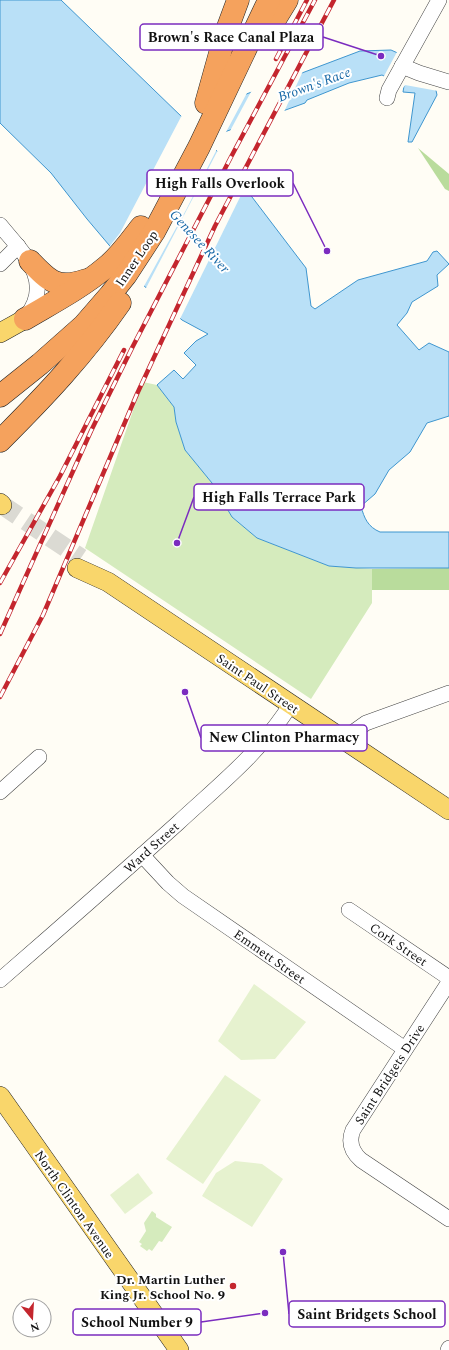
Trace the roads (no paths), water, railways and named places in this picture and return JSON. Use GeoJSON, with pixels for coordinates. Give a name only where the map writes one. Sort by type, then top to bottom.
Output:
{"type":"FeatureCollection","features":[{"type":"Feature","properties":{"kind":"highway"},"geometry":{"type":"LineString","coordinates":[[215,100],[226,35],[238,0]]}},
{"type":"Feature","properties":{"kind":"highway","name":"Inner Loop"},"geometry":{"type":"LineString","coordinates":[[0,378],[44,342],[86,302],[153,244],[215,100],[254,0]]}},
{"type":"Feature","properties":{"kind":"highway","name":"Inner Loop"},"geometry":{"type":"LineString","coordinates":[[0,396],[40,364],[84,325],[110,295],[124,269],[141,227],[215,100],[269,0]]}},
{"type":"Feature","properties":{"kind":"highway"},"geometry":{"type":"LineString","coordinates":[[215,100],[272,25],[287,0]]}},
{"type":"Feature","properties":{"kind":"highway"},"geometry":{"type":"LineString","coordinates":[[0,441],[55,385],[80,357],[108,319],[124,269],[96,275],[71,284],[60,284],[50,279],[24,254]]}},
{"type":"Feature","properties":{"kind":"highway"},"geometry":{"type":"LineString","coordinates":[[25,319],[76,289],[96,275]]}},
{"type":"Feature","properties":{"kind":"main road"},"geometry":{"type":"LineString","coordinates":[[0,333],[25,319]]}},
{"type":"Feature","properties":{"kind":"main road","name":"Saint Paul Street"},"geometry":{"type":"LineString","coordinates":[[79,563],[449,810]]}},
{"type":"Feature","properties":{"kind":"main road","name":"North Clinton Avenue"},"geometry":{"type":"LineString","coordinates":[[0,1096],[178,1350]]}},
{"type":"Feature","properties":{"kind":"street"},"geometry":{"type":"LineString","coordinates":[[387,98],[402,66],[439,0]]}},
{"type":"Feature","properties":{"kind":"street"},"geometry":{"type":"LineString","coordinates":[[402,66],[444,81]]}},
{"type":"Feature","properties":{"kind":"street"},"geometry":{"type":"LineString","coordinates":[[0,225],[24,254],[37,278],[38,290],[32,308],[25,319]]}},
{"type":"Feature","properties":{"kind":"street"},"geometry":{"type":"LineString","coordinates":[[0,264],[24,254]]}},
{"type":"Feature","properties":{"kind":"street"},"geometry":{"type":"LineString","coordinates":[[346,740],[352,732],[366,723],[449,693]]}},
{"type":"Feature","properties":{"kind":"street","name":"Ward Street"},"geometry":{"type":"LineString","coordinates":[[0,980],[142,855],[254,753],[280,721],[291,704]]}},
{"type":"Feature","properties":{"kind":"street"},"geometry":{"type":"LineString","coordinates":[[0,792],[40,757]]}},
{"type":"Feature","properties":{"kind":"street","name":"Emmett Street"},"geometry":{"type":"LineString","coordinates":[[142,855],[168,883],[183,896],[405,1049]]}},
{"type":"Feature","properties":{"kind":"street","name":"Cork Street"},"geometry":{"type":"LineString","coordinates":[[349,910],[449,978]]}},
{"type":"Feature","properties":{"kind":"street","name":"Saint Bridgets Drive"},"geometry":{"type":"LineString","coordinates":[[449,982],[353,1130],[350,1141],[353,1152],[361,1160],[449,1219]]}},
{"type":"Feature","properties":{"kind":"water"},"geometry":{"type":"Polygon","coordinates":[[[0,0],[61,0],[183,118],[360,51],[391,50],[431,68],[437,95],[412,142],[408,142],[415,93],[403,92],[404,86],[382,75],[349,83],[307,100],[305,103],[205,139],[217,151],[306,268],[311,306],[315,309],[358,280],[427,261],[433,252],[437,251],[449,264],[437,275],[438,286],[412,302],[407,313],[397,325],[419,350],[429,343],[449,352],[449,416],[427,423],[410,452],[389,470],[375,494],[361,506],[367,522],[372,528],[380,532],[449,532],[449,568],[356,568],[329,566],[257,538],[232,517],[212,483],[185,450],[176,422],[174,407],[157,385],[174,370],[183,379],[196,365],[184,353],[196,341],[208,334],[182,320],[142,284],[87,219],[51,173],[0,123],[0,0]]]}},
{"type":"Feature","properties":{"kind":"tunnel"},"geometry":{"type":"LineString","coordinates":[[2,505],[81,558]]}},
{"type":"Feature","properties":{"kind":"railway"},"geometry":{"type":"LineString","coordinates":[[276,59],[307,0]]}},
{"type":"Feature","properties":{"kind":"railway"},"geometry":{"type":"LineString","coordinates":[[0,634],[91,431],[132,348],[231,157],[315,0]]}},
{"type":"Feature","properties":{"kind":"railway"},"geometry":{"type":"LineString","coordinates":[[0,697],[43,615],[137,394],[215,226],[334,0]]}},
{"type":"Feature","properties":{"kind":"railway"},"geometry":{"type":"LineString","coordinates":[[0,583],[60,476],[124,350]]}},
{"type":"Feature","properties":{"kind":"place","name":"Brown's Race Canal Plaza"},"geometry":{"type":"Point","coordinates":[381,56]}},
{"type":"Feature","properties":{"kind":"place","name":"High Falls Overlook"},"geometry":{"type":"Point","coordinates":[327,251]}},
{"type":"Feature","properties":{"kind":"place","name":"High Falls Terrace Park"},"geometry":{"type":"Point","coordinates":[177,543]}},
{"type":"Feature","properties":{"kind":"place","name":"New Clinton Pharmacy"},"geometry":{"type":"Point","coordinates":[185,692]}},
{"type":"Feature","properties":{"kind":"place","name":"Saint Bridgets School"},"geometry":{"type":"Point","coordinates":[283,1252]}},
{"type":"Feature","properties":{"kind":"place","name":"Dr. Martin Luther King Jr. School No. 9"},"geometry":{"type":"Point","coordinates":[233,1286]}},
{"type":"Feature","properties":{"kind":"place","name":"School Number 9"},"geometry":{"type":"Point","coordinates":[265,1313]}},
{"type":"Feature","properties":{"kind":"water label","name":"Brown's Race"},"geometry":{"type":"Point","coordinates":[314,84]}},
{"type":"Feature","properties":{"kind":"water label","name":"Genesee River"},"geometry":{"type":"Point","coordinates":[200,241]}}]}
